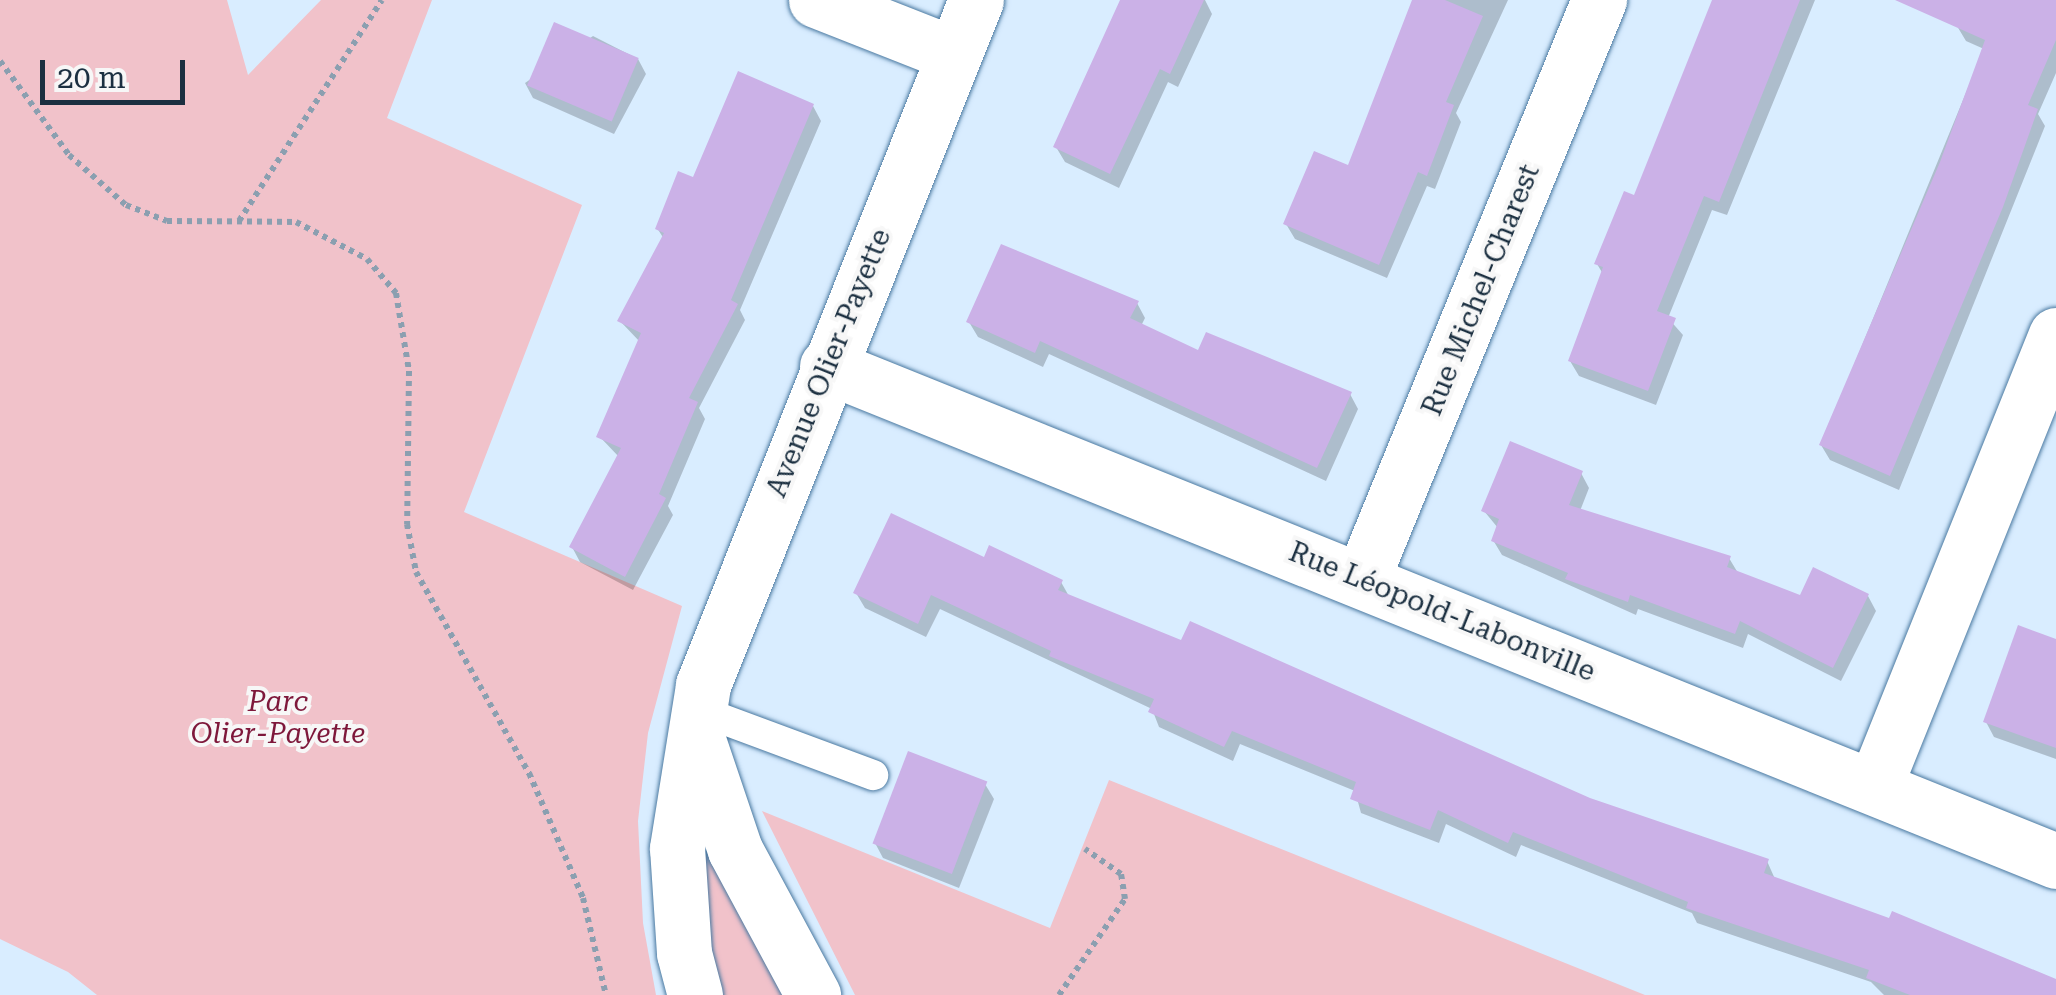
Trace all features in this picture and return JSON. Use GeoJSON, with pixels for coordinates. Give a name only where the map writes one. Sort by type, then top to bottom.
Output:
{"type":"FeatureCollection","features":[{"type":"Feature","properties":{"kind":"street"},"geometry":{"type":"LineString","coordinates":[[816,0],[954,54]]}},
{"type":"Feature","properties":{"kind":"street","name":"Avenue Olier-Payette"},"geometry":{"type":"LineString","coordinates":[[695,995],[677,880],[678,827],[696,719],[711,658],[976,0]]}},
{"type":"Feature","properties":{"kind":"street","name":"Rue Michel-Charest"},"geometry":{"type":"LineString","coordinates":[[1362,579],[1599,0]]}},
{"type":"Feature","properties":{"kind":"street"},"geometry":{"type":"LineString","coordinates":[[1875,785],[2056,335]]}},
{"type":"Feature","properties":{"kind":"street","name":"Rue Léopold-Labonville"},"geometry":{"type":"LineString","coordinates":[[827,366],[2056,861]]}},
{"type":"Feature","properties":{"kind":"street"},"geometry":{"type":"LineString","coordinates":[[696,719],[735,850],[813,995]]}},
{"type":"Feature","properties":{"kind":"lane"},"geometry":{"type":"LineString","coordinates":[[696,719],[872,775]]}},
{"type":"Feature","properties":{"kind":"path"},"geometry":{"type":"LineString","coordinates":[[239,220],[382,0]]}},
{"type":"Feature","properties":{"kind":"path"},"geometry":{"type":"LineString","coordinates":[[0,61],[69,156],[126,206],[166,221],[296,222],[333,236],[368,259],[396,293],[409,372],[407,524],[416,572],[530,773],[583,898],[606,995]]}},
{"type":"Feature","properties":{"kind":"path"},"geometry":{"type":"LineString","coordinates":[[1059,995],[1125,899],[1122,874],[1085,849]]}},
{"type":"Feature","properties":{"kind":"green space","name":"Parc Olier-Payette"},"geometry":{"type":"Polygon","coordinates":[[[0,0],[227,0],[248,75],[321,0],[432,0],[387,118],[582,205],[464,512],[682,606],[648,733],[638,821],[643,923],[656,995],[97,995],[68,972],[0,939],[0,0]]]}},
{"type":"Feature","properties":{"kind":"green space"},"geometry":{"type":"Polygon","coordinates":[[[1109,780],[1645,995],[855,995],[762,811],[1050,928],[1109,780]]]}},
{"type":"Feature","properties":{"kind":"green space"},"geometry":{"type":"Polygon","coordinates":[[[708,828],[791,995],[718,995],[697,866],[708,828]]]}},
{"type":"Feature","properties":{"kind":"building"},"geometry":{"type":"Polygon","coordinates":[[[1120,0],[1204,0],[1170,74],[1160,69],[1110,174],[1053,147],[1120,0]]]}},
{"type":"Feature","properties":{"kind":"building"},"geometry":{"type":"Polygon","coordinates":[[[1412,0],[1445,0],[1483,16],[1446,102],[1454,105],[1427,176],[1418,172],[1379,265],[1283,224],[1314,151],[1348,165],[1412,0]]]}},
{"type":"Feature","properties":{"kind":"building"},"geometry":{"type":"Polygon","coordinates":[[[1712,0],[1800,0],[1719,202],[1704,196],[1657,311],[1676,318],[1648,391],[1568,361],[1603,267],[1594,264],[1624,191],[1634,195],[1712,0]]]}},
{"type":"Feature","properties":{"kind":"building"},"geometry":{"type":"Polygon","coordinates":[[[1895,0],[2056,0],[2056,40],[2028,105],[2038,109],[2003,207],[1890,476],[1819,445],[1940,162],[1985,40],[1895,0]]]}},
{"type":"Feature","properties":{"kind":"building"},"geometry":{"type":"Polygon","coordinates":[[[554,22],[639,58],[612,121],[527,86],[554,22]]]}},
{"type":"Feature","properties":{"kind":"building"},"geometry":{"type":"Polygon","coordinates":[[[738,71],[814,104],[731,300],[738,304],[689,398],[698,402],[659,494],[666,498],[625,577],[569,547],[621,448],[596,437],[641,333],[617,321],[664,233],[655,229],[678,171],[693,177],[738,71]]]}},
{"type":"Feature","properties":{"kind":"building"},"geometry":{"type":"Polygon","coordinates":[[[1001,244],[1139,301],[1130,318],[1198,350],[1206,332],[1352,392],[1317,468],[1040,341],[1035,353],[966,322],[1001,244]]]}},
{"type":"Feature","properties":{"kind":"building"},"geometry":{"type":"Polygon","coordinates":[[[1510,441],[1583,471],[1569,505],[1731,556],[1727,567],[1800,595],[1813,567],[1869,594],[1833,668],[1740,621],[1735,634],[1630,595],[1628,602],[1565,579],[1568,573],[1491,541],[1499,519],[1481,511],[1510,441]]]}},
{"type":"Feature","properties":{"kind":"building"},"geometry":{"type":"Polygon","coordinates":[[[891,513],[984,557],[989,545],[1063,580],[1058,590],[1181,640],[1190,621],[1590,798],[1769,859],[1764,873],[1889,918],[1892,911],[2056,979],[2056,995],[1910,995],[1866,978],[1869,970],[1686,908],[1688,902],[1513,832],[1508,843],[1438,810],[1430,830],[1350,799],[1356,782],[1232,731],[1224,747],[1148,712],[1154,699],[1049,656],[1051,651],[931,595],[918,624],[853,593],[891,513]]]}},
{"type":"Feature","properties":{"kind":"building"},"geometry":{"type":"Polygon","coordinates":[[[2018,625],[2056,639],[2056,748],[1983,722],[2018,625]]]}},
{"type":"Feature","properties":{"kind":"building"},"geometry":{"type":"Polygon","coordinates":[[[908,751],[987,781],[952,874],[873,843],[908,751]]]}}]}
